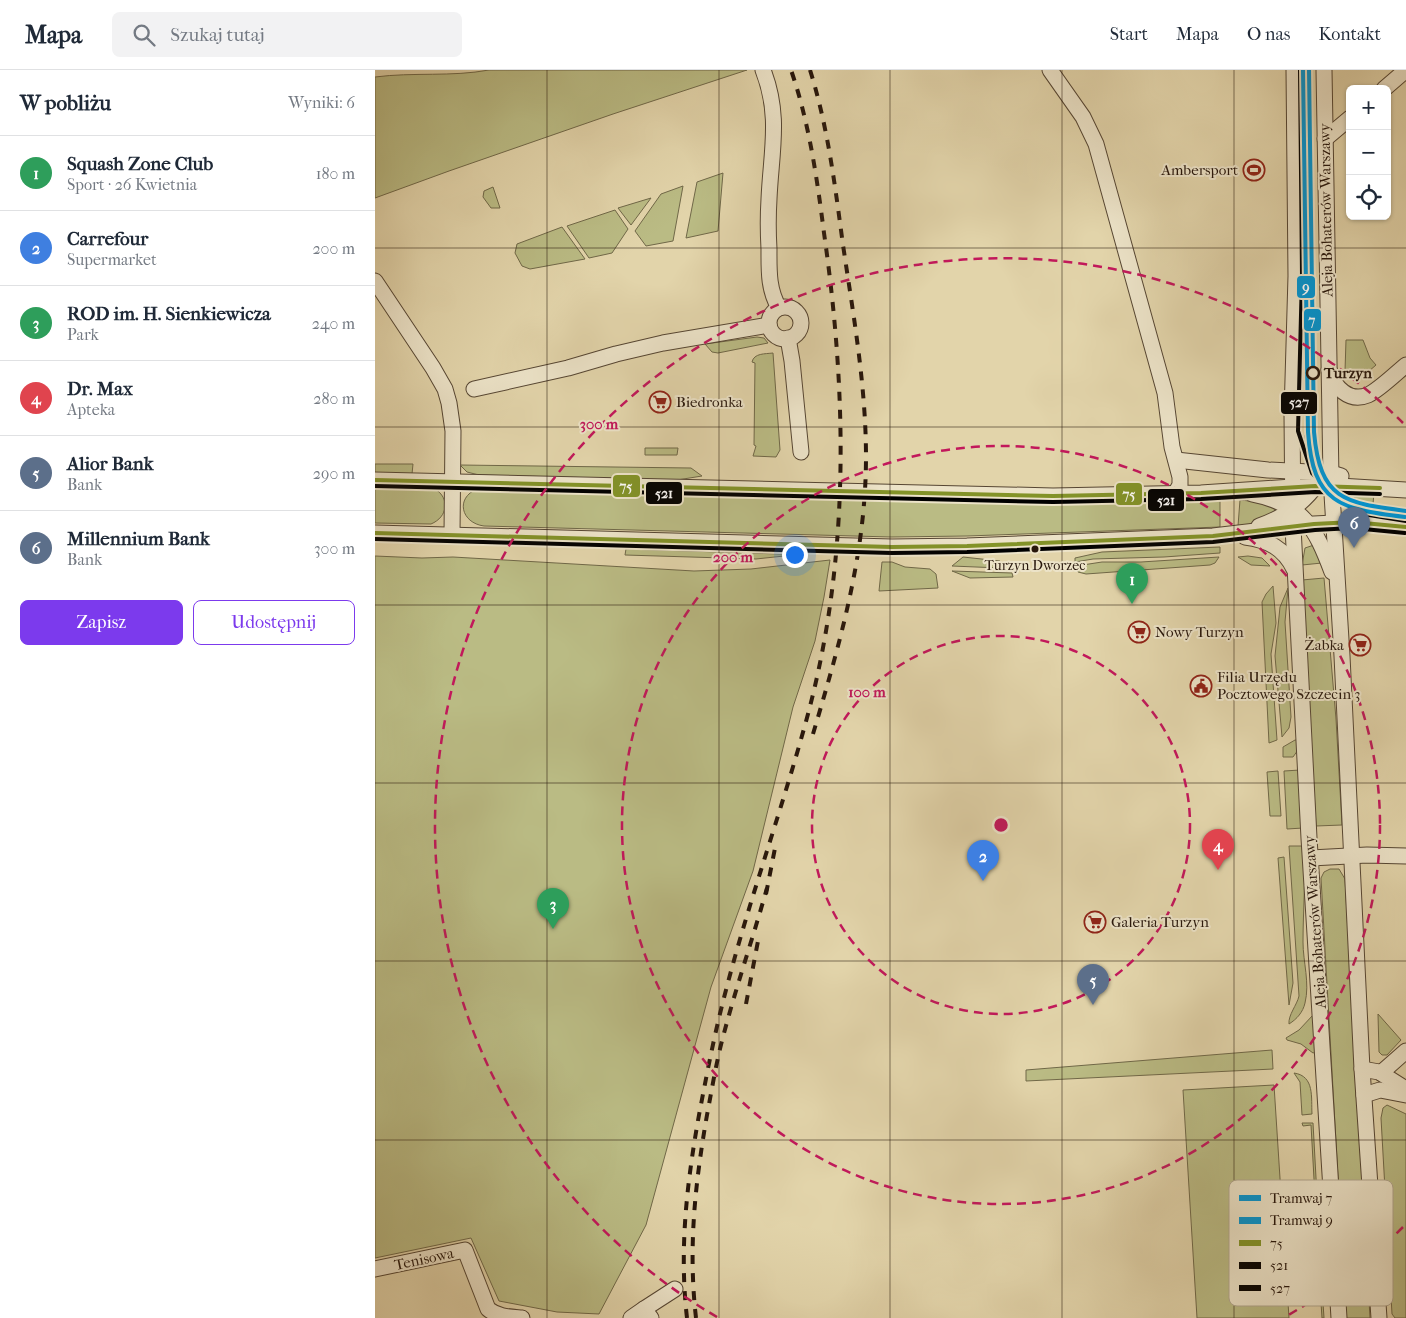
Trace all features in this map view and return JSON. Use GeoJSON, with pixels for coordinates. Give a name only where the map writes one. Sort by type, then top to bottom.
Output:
{"type":"FeatureCollection","features":[{"type":"Feature","properties":{"kind":"street"},"geometry":{"type":"LineString","coordinates":[[763,70],[775,119],[769,198],[769,278],[771,293],[779,308]]}},
{"type":"Feature","properties":{"kind":"street"},"geometry":{"type":"LineString","coordinates":[[1050,70],[1083,117],[1095,141],[1165,393],[1172,447],[1181,483],[1175,494]]}},
{"type":"Feature","properties":{"kind":"street","name":"Aleja Bohaterów Warszawy"},"geometry":{"type":"LineString","coordinates":[[1294,70],[1295,276],[1292,428],[1298,472],[1292,487],[1292,509],[1331,1180]]}},
{"type":"Feature","properties":{"kind":"street","name":"Aleja Bohaterów Warszawy"},"geometry":{"type":"LineString","coordinates":[[1324,70],[1331,455],[1329,478],[1334,522],[1362,1069],[1370,1180]]}},
{"type":"Feature","properties":{"kind":"street"},"geometry":{"type":"LineString","coordinates":[[1389,85],[1406,70]]}},
{"type":"Feature","properties":{"kind":"street"},"geometry":{"type":"LineString","coordinates":[[1325,103],[1329,111],[1346,116]]}},
{"type":"Feature","properties":{"kind":"street"},"geometry":{"type":"LineString","coordinates":[[1325,140],[1346,121]]}},
{"type":"Feature","properties":{"kind":"street"},"geometry":{"type":"LineString","coordinates":[[375,280],[445,389],[453,431],[453,534]]}},
{"type":"Feature","properties":{"kind":"street"},"geometry":{"type":"LineString","coordinates":[[779,308],[789,308],[797,312],[800,321],[799,330],[788,338],[775,335],[769,325],[771,314],[779,308]]}},
{"type":"Feature","properties":{"kind":"street"},"geometry":{"type":"LineString","coordinates":[[474,389],[568,368],[615,354],[663,343],[769,325]]}},
{"type":"Feature","properties":{"kind":"street"},"geometry":{"type":"LineString","coordinates":[[788,338],[801,452]]}},
{"type":"Feature","properties":{"kind":"street"},"geometry":{"type":"LineString","coordinates":[[1328,366],[1336,386],[1349,395],[1358,397],[1369,394],[1406,365]]}},
{"type":"Feature","properties":{"kind":"street"},"geometry":{"type":"LineString","coordinates":[[1176,460],[1252,469],[1298,472],[1406,490]]}},
{"type":"Feature","properties":{"kind":"street"},"geometry":{"type":"LineString","coordinates":[[1298,472],[1348,515],[1361,520],[1406,527]]}},
{"type":"Feature","properties":{"kind":"street"},"geometry":{"type":"LineString","coordinates":[[1236,534],[1271,521],[1292,509],[1315,486],[1329,478]]}},
{"type":"Feature","properties":{"kind":"street"},"geometry":{"type":"LineString","coordinates":[[375,480],[1053,496],[1237,492],[1315,486]]}},
{"type":"Feature","properties":{"kind":"street"},"geometry":{"type":"LineString","coordinates":[[1295,573],[1301,539],[1310,524],[1332,503],[1358,492],[1385,488]]}},
{"type":"Feature","properties":{"kind":"street"},"geometry":{"type":"LineString","coordinates":[[1237,492],[1271,499],[1292,509],[1310,524],[1337,576]]}},
{"type":"Feature","properties":{"kind":"street"},"geometry":{"type":"LineString","coordinates":[[375,533],[892,547],[1101,541],[1236,534],[1334,522],[1379,523]]}},
{"type":"Feature","properties":{"kind":"street"},"geometry":{"type":"LineString","coordinates":[[1236,534],[1260,539],[1277,547],[1286,555],[1295,573]]}},
{"type":"Feature","properties":{"kind":"street","name":"Aleja Bohaterów Warszawy"},"geometry":{"type":"LineString","coordinates":[[1311,858],[1406,856]]}},
{"type":"Feature","properties":{"kind":"street"},"geometry":{"type":"LineString","coordinates":[[1381,1073],[1406,1051]]}},
{"type":"Feature","properties":{"kind":"street"},"geometry":{"type":"LineString","coordinates":[[1362,1069],[1371,1069],[1381,1073],[1406,1089]]}},
{"type":"Feature","properties":{"kind":"street"},"geometry":{"type":"LineString","coordinates":[[1364,1095],[1380,1090],[1406,1095]]}},
{"type":"Feature","properties":{"kind":"street","name":"Tenisowa"},"geometry":{"type":"LineString","coordinates":[[375,1269],[465,1250],[488,1309],[501,1316],[522,1318]]}},
{"type":"Feature","properties":{"kind":"street"},"geometry":{"type":"LineString","coordinates":[[631,1318],[647,1313],[675,1289]]}},
{"type":"Feature","properties":{"kind":"green space"},"geometry":{"type":"Polygon","coordinates":[[[489,70],[747,70],[613,114],[375,198],[375,77],[489,70]]]}},
{"type":"Feature","properties":{"kind":"green space"},"geometry":{"type":"Polygon","coordinates":[[[723,173],[718,231],[686,238],[697,182],[723,173]]]}},
{"type":"Feature","properties":{"kind":"green space"},"geometry":{"type":"Polygon","coordinates":[[[683,186],[673,241],[646,246],[635,231],[661,194],[683,186]]]}},
{"type":"Feature","properties":{"kind":"green space"},"geometry":{"type":"Polygon","coordinates":[[[493,187],[500,208],[491,208],[483,197],[484,191],[493,187]]]}},
{"type":"Feature","properties":{"kind":"green space"},"geometry":{"type":"Polygon","coordinates":[[[651,198],[631,225],[618,208],[651,198]]]}},
{"type":"Feature","properties":{"kind":"green space"},"geometry":{"type":"Polygon","coordinates":[[[615,210],[628,229],[612,253],[589,258],[567,226],[615,210]]]}},
{"type":"Feature","properties":{"kind":"green space"},"geometry":{"type":"Polygon","coordinates":[[[562,227],[585,259],[530,269],[522,266],[515,253],[517,244],[562,227]]]}},
{"type":"Feature","properties":{"kind":"green space"},"geometry":{"type":"Polygon","coordinates":[[[757,337],[764,338],[768,343],[718,353],[712,352],[705,344],[757,337]]]}},
{"type":"Feature","properties":{"kind":"green space"},"geometry":{"type":"Polygon","coordinates":[[[1346,340],[1363,340],[1370,358],[1376,365],[1361,378],[1345,371],[1346,340]]]}},
{"type":"Feature","properties":{"kind":"green space"},"geometry":{"type":"Polygon","coordinates":[[[773,353],[780,450],[776,457],[753,456],[756,446],[754,445],[755,363],[752,362],[757,355],[773,353]]]}},
{"type":"Feature","properties":{"kind":"green space"},"geometry":{"type":"Polygon","coordinates":[[[1312,434],[1315,466],[1309,465],[1305,448],[1305,435],[1312,434]]]}},
{"type":"Feature","properties":{"kind":"green space"},"geometry":{"type":"Polygon","coordinates":[[[645,448],[678,448],[677,455],[645,455],[645,448]]]}},
{"type":"Feature","properties":{"kind":"green space"},"geometry":{"type":"Polygon","coordinates":[[[375,464],[413,464],[412,474],[375,473],[375,464]]]}},
{"type":"Feature","properties":{"kind":"green space"},"geometry":{"type":"Polygon","coordinates":[[[460,465],[691,468],[702,476],[677,480],[479,475],[467,472],[460,465]]]}},
{"type":"Feature","properties":{"kind":"green space"},"geometry":{"type":"Polygon","coordinates":[[[375,486],[435,489],[440,493],[445,502],[444,512],[437,521],[431,524],[375,523],[375,486]]]}},
{"type":"Feature","properties":{"kind":"green space"},"geometry":{"type":"Polygon","coordinates":[[[477,489],[1083,503],[1220,500],[1220,527],[891,537],[484,526],[470,520],[464,510],[463,504],[466,498],[477,489]]]}},
{"type":"Feature","properties":{"kind":"green space"},"geometry":{"type":"Polygon","coordinates":[[[1374,493],[1372,515],[1353,511],[1345,500],[1364,494],[1374,493]]]}},
{"type":"Feature","properties":{"kind":"green space"},"geometry":{"type":"Polygon","coordinates":[[[1240,500],[1270,506],[1274,508],[1275,513],[1252,524],[1238,526],[1240,500]]]}},
{"type":"Feature","properties":{"kind":"green space"},"geometry":{"type":"Polygon","coordinates":[[[1317,544],[1322,563],[1302,565],[1305,548],[1317,544]]]}},
{"type":"Feature","properties":{"kind":"green space"},"geometry":{"type":"Polygon","coordinates":[[[1220,547],[1220,553],[1093,559],[1075,562],[1075,558],[1102,552],[1220,547]]]}},
{"type":"Feature","properties":{"kind":"green space"},"geometry":{"type":"Polygon","coordinates":[[[626,549],[803,554],[756,559],[625,555],[626,549]]]}},
{"type":"Feature","properties":{"kind":"green space"},"geometry":{"type":"Polygon","coordinates":[[[375,556],[453,557],[694,571],[751,569],[830,560],[815,641],[793,707],[753,871],[711,987],[646,1225],[599,1314],[557,1312],[499,1301],[471,1238],[375,1258],[375,556]]]}},
{"type":"Feature","properties":{"kind":"green space"},"geometry":{"type":"Polygon","coordinates":[[[963,557],[1000,561],[1000,568],[952,566],[963,557]]]}},
{"type":"Feature","properties":{"kind":"green space"},"geometry":{"type":"Polygon","coordinates":[[[1219,557],[1215,563],[1210,565],[1086,574],[1078,572],[1076,566],[1102,562],[1141,562],[1219,557]]]}},
{"type":"Feature","properties":{"kind":"green space"},"geometry":{"type":"Polygon","coordinates":[[[1238,557],[1262,558],[1270,566],[1251,565],[1238,557]]]}},
{"type":"Feature","properties":{"kind":"green space"},"geometry":{"type":"Polygon","coordinates":[[[882,562],[892,562],[905,567],[930,569],[936,574],[938,588],[879,591],[882,562]]]}},
{"type":"Feature","properties":{"kind":"green space"},"geometry":{"type":"Polygon","coordinates":[[[952,571],[1012,573],[1013,577],[970,578],[952,571]]]}},
{"type":"Feature","properties":{"kind":"green space"},"geometry":{"type":"Polygon","coordinates":[[[1324,578],[1336,719],[1342,825],[1316,826],[1302,580],[1324,578]]]}},
{"type":"Feature","properties":{"kind":"green space"},"geometry":{"type":"Polygon","coordinates":[[[1273,586],[1276,623],[1271,654],[1277,740],[1269,743],[1262,602],[1273,586]]]}},
{"type":"Feature","properties":{"kind":"green space"},"geometry":{"type":"Polygon","coordinates":[[[1288,588],[1285,622],[1291,717],[1289,728],[1282,737],[1275,656],[1280,607],[1288,588]]]}},
{"type":"Feature","properties":{"kind":"green space"},"geometry":{"type":"Polygon","coordinates":[[[1298,740],[1298,750],[1293,757],[1283,757],[1283,747],[1298,740]]]}},
{"type":"Feature","properties":{"kind":"green space"},"geometry":{"type":"Polygon","coordinates":[[[1300,770],[1303,828],[1287,829],[1284,771],[1300,770]]]}},
{"type":"Feature","properties":{"kind":"green space"},"geometry":{"type":"Polygon","coordinates":[[[1278,771],[1281,816],[1270,816],[1267,772],[1278,771]]]}},
{"type":"Feature","properties":{"kind":"green space"},"geometry":{"type":"Polygon","coordinates":[[[1289,846],[1304,846],[1303,950],[1307,988],[1303,1009],[1297,1018],[1289,1024],[1299,996],[1289,846]]]}},
{"type":"Feature","properties":{"kind":"green space"},"geometry":{"type":"Polygon","coordinates":[[[1284,857],[1293,983],[1289,1005],[1278,858],[1284,857]]]}},
{"type":"Feature","properties":{"kind":"green space"},"geometry":{"type":"Polygon","coordinates":[[[1330,869],[1339,869],[1345,879],[1362,1180],[1338,1180],[1321,878],[1324,872],[1330,869]]]}},
{"type":"Feature","properties":{"kind":"green space"},"geometry":{"type":"Polygon","coordinates":[[[1378,1014],[1401,1040],[1387,1055],[1382,1055],[1379,1052],[1378,1014]]]}},
{"type":"Feature","properties":{"kind":"green space"},"geometry":{"type":"Polygon","coordinates":[[[1313,1015],[1316,1052],[1313,1053],[1301,1044],[1286,1038],[1299,1030],[1313,1015]]]}},
{"type":"Feature","properties":{"kind":"green space"},"geometry":{"type":"Polygon","coordinates":[[[1272,1050],[1273,1069],[1026,1081],[1026,1070],[1272,1050]]]}},
{"type":"Feature","properties":{"kind":"green space"},"geometry":{"type":"Polygon","coordinates":[[[1294,1073],[1306,1078],[1309,1083],[1312,1114],[1302,1115],[1300,1082],[1294,1073]]]}},
{"type":"Feature","properties":{"kind":"green space"},"geometry":{"type":"Polygon","coordinates":[[[1274,1085],[1280,1180],[1229,1180],[1229,1306],[1288,1306],[1289,1318],[1197,1318],[1183,1090],[1274,1085]]]}},
{"type":"Feature","properties":{"kind":"green space"},"geometry":{"type":"Polygon","coordinates":[[[1387,1105],[1406,1114],[1406,1318],[1395,1318],[1392,1314],[1393,1180],[1384,1180],[1381,1118],[1383,1108],[1387,1105]]]}},
{"type":"Feature","properties":{"kind":"green space"},"geometry":{"type":"Polygon","coordinates":[[[1302,1123],[1313,1123],[1316,1180],[1314,1180],[1311,1125],[1303,1126],[1302,1123]]]}},
{"type":"Feature","properties":{"kind":"green space"},"geometry":{"type":"Polygon","coordinates":[[[1321,1306],[1323,1306],[1324,1318],[1322,1318],[1321,1306]]]}},
{"type":"Feature","properties":{"kind":"green space"},"geometry":{"type":"Polygon","coordinates":[[[1345,1306],[1369,1306],[1370,1318],[1346,1318],[1345,1306]]]}},
{"type":"Feature","properties":{"kind":"railway"},"geometry":{"type":"LineString","coordinates":[[687,1318],[684,1267],[685,1216],[691,1165],[711,1052],[735,955],[808,714],[822,655],[838,535],[840,414],[832,293],[812,150],[791,70]]}},
{"type":"Feature","properties":{"kind":"railway"},"geometry":{"type":"LineString","coordinates":[[810,70],[822,113],[830,157],[852,306],[863,398],[866,459],[862,521],[853,583],[831,674],[813,734]]}},
{"type":"Feature","properties":{"kind":"railway"},"geometry":{"type":"LineString","coordinates":[[766,894],[776,843]]}},
{"type":"Feature","properties":{"kind":"railway"},"geometry":{"type":"LineString","coordinates":[[696,1318],[693,1241],[696,1191],[703,1141],[721,1047],[733,1000],[767,888]]}},
{"type":"Feature","properties":{"kind":"railway"},"geometry":{"type":"LineString","coordinates":[[746,1004],[758,941]]}},
{"type":"Feature","properties":{"kind":"tram line","name":"9"},"geometry":{"type":"LineString","coordinates":[[1303,70],[1308,432],[1311,456],[1316,475],[1324,488],[1334,498],[1347,506],[1405,517]]}},
{"type":"Feature","properties":{"kind":"tram line","name":"7"},"geometry":{"type":"LineString","coordinates":[[1309,70],[1314,432],[1317,455],[1322,472],[1329,485],[1339,494],[1366,505],[1406,511]]}},
{"type":"Feature","properties":{"kind":"transit line","name":"527"},"geometry":{"type":"LineString","coordinates":[[1300,70],[1302,276],[1298,431],[1312,473],[1336,498],[1351,509],[1363,514],[1406,521]]}},
{"type":"Feature","properties":{"kind":"transit line","name":"75"},"geometry":{"type":"LineString","coordinates":[[375,480],[1053,496],[1201,493],[1315,486],[1380,488]]}},
{"type":"Feature","properties":{"kind":"transit line","name":"521"},"geometry":{"type":"LineString","coordinates":[[375,486],[1053,502],[1201,499],[1315,492],[1380,494]]}},
{"type":"Feature","properties":{"kind":"transit line","name":"75"},"geometry":{"type":"LineString","coordinates":[[375,533],[892,547],[967,546],[1213,536],[1314,524],[1353,522],[1406,527]]}},
{"type":"Feature","properties":{"kind":"transit line","name":"521"},"geometry":{"type":"LineString","coordinates":[[375,539],[892,553],[967,552],[1213,542],[1315,530],[1353,528],[1405,533]]}},
{"type":"Feature","properties":{"kind":"place","name":"Ambersport"},"geometry":{"type":"Point","coordinates":[1254,170]}},
{"type":"Feature","properties":{"kind":"place","name":"Turzyn"},"geometry":{"type":"Point","coordinates":[1313,373]}},
{"type":"Feature","properties":{"kind":"place","name":"Biedronka"},"geometry":{"type":"Point","coordinates":[660,402]}},
{"type":"Feature","properties":{"kind":"place","name":"Millennium Bank"},"geometry":{"type":"Point","coordinates":[1354,548]}},
{"type":"Feature","properties":{"kind":"place","name":"Turzyn Dworzec"},"geometry":{"type":"Point","coordinates":[1035,549]}},
{"type":"Feature","properties":{"kind":"place","name":"Squash Zone Club"},"geometry":{"type":"Point","coordinates":[1132,604]}},
{"type":"Feature","properties":{"kind":"place","name":"Nowy Turzyn"},"geometry":{"type":"Point","coordinates":[1139,632]}},
{"type":"Feature","properties":{"kind":"place","name":"Żabka"},"geometry":{"type":"Point","coordinates":[1360,645]}},
{"type":"Feature","properties":{"kind":"place","name":"Filia Urzędu Pocztowego Szczecin 3"},"geometry":{"type":"Point","coordinates":[1201,686]}},
{"type":"Feature","properties":{"kind":"place","name":"Dr. Max"},"geometry":{"type":"Point","coordinates":[1218,870]}},
{"type":"Feature","properties":{"kind":"place","name":"Carrefour"},"geometry":{"type":"Point","coordinates":[983,881]}},
{"type":"Feature","properties":{"kind":"place","name":"Galeria Turzyn"},"geometry":{"type":"Point","coordinates":[1095,922]}},
{"type":"Feature","properties":{"kind":"place","name":"ROD im. H. Sienkiewicza"},"geometry":{"type":"Point","coordinates":[553,929]}},
{"type":"Feature","properties":{"kind":"place","name":"Alior Bank"},"geometry":{"type":"Point","coordinates":[1093,1005]}}]}
